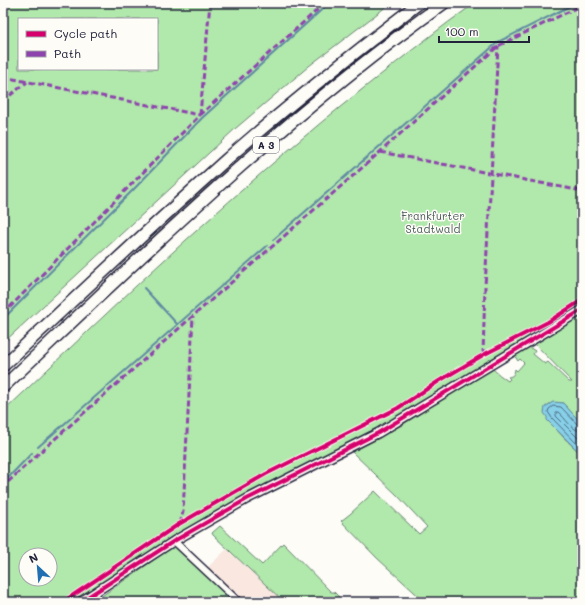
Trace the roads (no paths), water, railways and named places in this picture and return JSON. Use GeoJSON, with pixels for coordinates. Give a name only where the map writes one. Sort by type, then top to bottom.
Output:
{"type":"FeatureCollection","features":[{"type":"Feature","properties":{"kind":"highway","name":"A 3"},"geometry":{"type":"LineString","coordinates":[[3,366],[228,158],[376,36],[420,3]]}},
{"type":"Feature","properties":{"kind":"highway","name":"A 3"},"geometry":{"type":"LineString","coordinates":[[3,387],[219,185],[342,81],[444,3]]}},
{"type":"Feature","properties":{"kind":"street"},"geometry":{"type":"LineString","coordinates":[[80,602],[174,541],[247,500],[378,433],[582,310]]}},
{"type":"Feature","properties":{"kind":"street"},"geometry":{"type":"LineString","coordinates":[[174,541],[239,602]]}},
{"type":"Feature","properties":{"kind":"water"},"geometry":{"type":"Polygon","coordinates":[[[553,402],[563,403],[582,424],[582,455],[547,420],[544,413],[545,407],[553,402]]]}},
{"type":"Feature","properties":{"kind":"waterway"},"geometry":{"type":"LineString","coordinates":[[3,319],[133,190],[202,118],[329,3]]}},
{"type":"Feature","properties":{"kind":"waterway"},"geometry":{"type":"LineString","coordinates":[[273,240],[498,42],[576,3]]}},
{"type":"Feature","properties":{"kind":"waterway"},"geometry":{"type":"LineString","coordinates":[[38,447],[267,246]]}},
{"type":"Feature","properties":{"kind":"waterway"},"geometry":{"type":"LineString","coordinates":[[144,288],[177,324]]}},
{"type":"Feature","properties":{"kind":"waterway"},"geometry":{"type":"LineString","coordinates":[[3,483],[32,453]]}},
{"type":"Feature","properties":{"kind":"park label","name":"Frankfurter Stadtwald"},"geometry":{"type":"Point","coordinates":[433,222]}}]}
